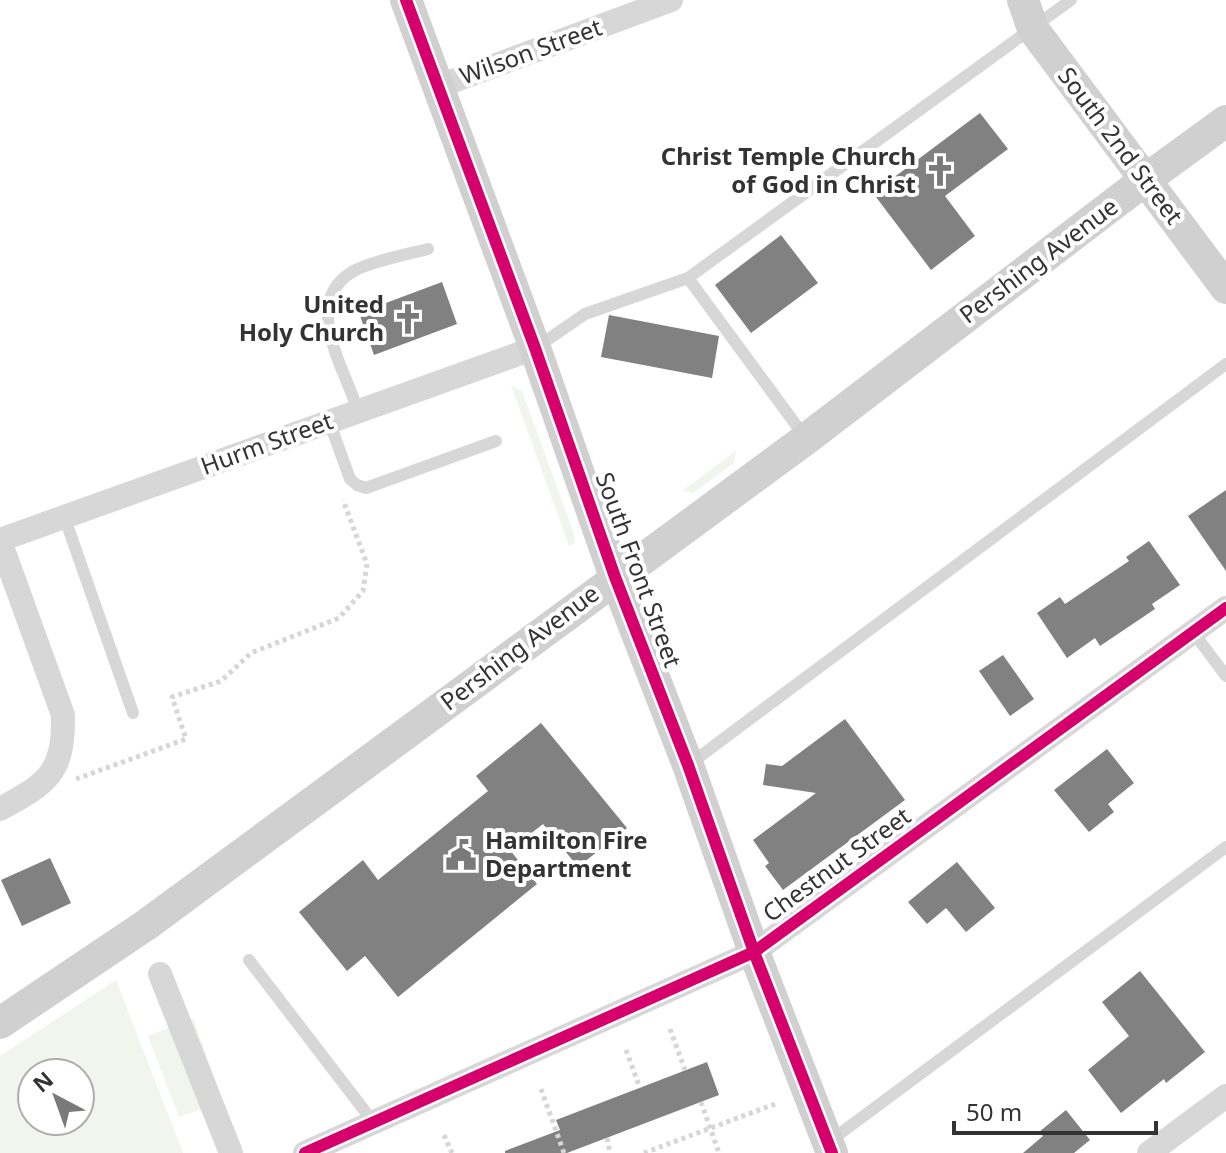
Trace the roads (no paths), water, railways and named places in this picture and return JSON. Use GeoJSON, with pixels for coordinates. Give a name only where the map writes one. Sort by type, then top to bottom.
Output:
{"type":"FeatureCollection","features":[{"type":"Feature","properties":{"kind":"street","name":"South Front Street"},"geometry":{"type":"LineString","coordinates":[[406,0],[535,348],[615,577],[830,1147]]}},
{"type":"Feature","properties":{"kind":"street","name":"Wilson Street"},"geometry":{"type":"LineString","coordinates":[[437,87],[671,0]]}},
{"type":"Feature","properties":{"kind":"street","name":"South 2nd Street"},"geometry":{"type":"LineString","coordinates":[[1028,15],[1226,288]]}},
{"type":"Feature","properties":{"kind":"street","name":"Pershing Avenue"},"geometry":{"type":"LineString","coordinates":[[0,1023],[146,925],[806,439],[1226,121]]}},
{"type":"Feature","properties":{"kind":"street","name":"Hurm Street"},"geometry":{"type":"LineString","coordinates":[[0,540],[535,348]]}},
{"type":"Feature","properties":{"kind":"street"},"geometry":{"type":"LineString","coordinates":[[0,540],[63,715],[64,744],[53,769],[40,787],[0,809]]}},
{"type":"Feature","properties":{"kind":"street","name":"Chestnut Street"},"geometry":{"type":"LineString","coordinates":[[305,1153],[754,952],[1226,608]]}},
{"type":"Feature","properties":{"kind":"street"},"geometry":{"type":"LineString","coordinates":[[160,974],[231,1153]]}},
{"type":"Feature","properties":{"kind":"street"},"geometry":{"type":"LineString","coordinates":[[1149,1153],[1226,1096]]}},
{"type":"Feature","properties":{"kind":"lane"},"geometry":{"type":"LineString","coordinates":[[535,348],[585,314],[688,278],[1028,15],[1071,0]]}},
{"type":"Feature","properties":{"kind":"lane"},"geometry":{"type":"LineString","coordinates":[[358,411],[327,327],[332,289],[353,271],[428,249]]}},
{"type":"Feature","properties":{"kind":"lane"},"geometry":{"type":"LineString","coordinates":[[688,278],[806,439]]}},
{"type":"Feature","properties":{"kind":"lane"},"geometry":{"type":"LineString","coordinates":[[688,765],[1226,364]]}},
{"type":"Feature","properties":{"kind":"lane"},"geometry":{"type":"LineString","coordinates":[[329,421],[350,479],[366,488],[496,441]]}},
{"type":"Feature","properties":{"kind":"lane"},"geometry":{"type":"LineString","coordinates":[[64,516],[133,713]]}},
{"type":"Feature","properties":{"kind":"lane"},"geometry":{"type":"LineString","coordinates":[[1193,632],[1226,676]]}},
{"type":"Feature","properties":{"kind":"lane"},"geometry":{"type":"LineString","coordinates":[[830,1147],[1226,847]]}},
{"type":"Feature","properties":{"kind":"lane"},"geometry":{"type":"LineString","coordinates":[[249,960],[374,1123]]}},
{"type":"Feature","properties":{"kind":"place","name":"Christ Temple Church of God in Christ"},"geometry":{"type":"Point","coordinates":[940,171]}},
{"type":"Feature","properties":{"kind":"place","name":"United Holy Church"},"geometry":{"type":"Point","coordinates":[408,319]}},
{"type":"Feature","properties":{"kind":"place","name":"Hamilton Fire Department"},"geometry":{"type":"Point","coordinates":[461,855]}}]}
